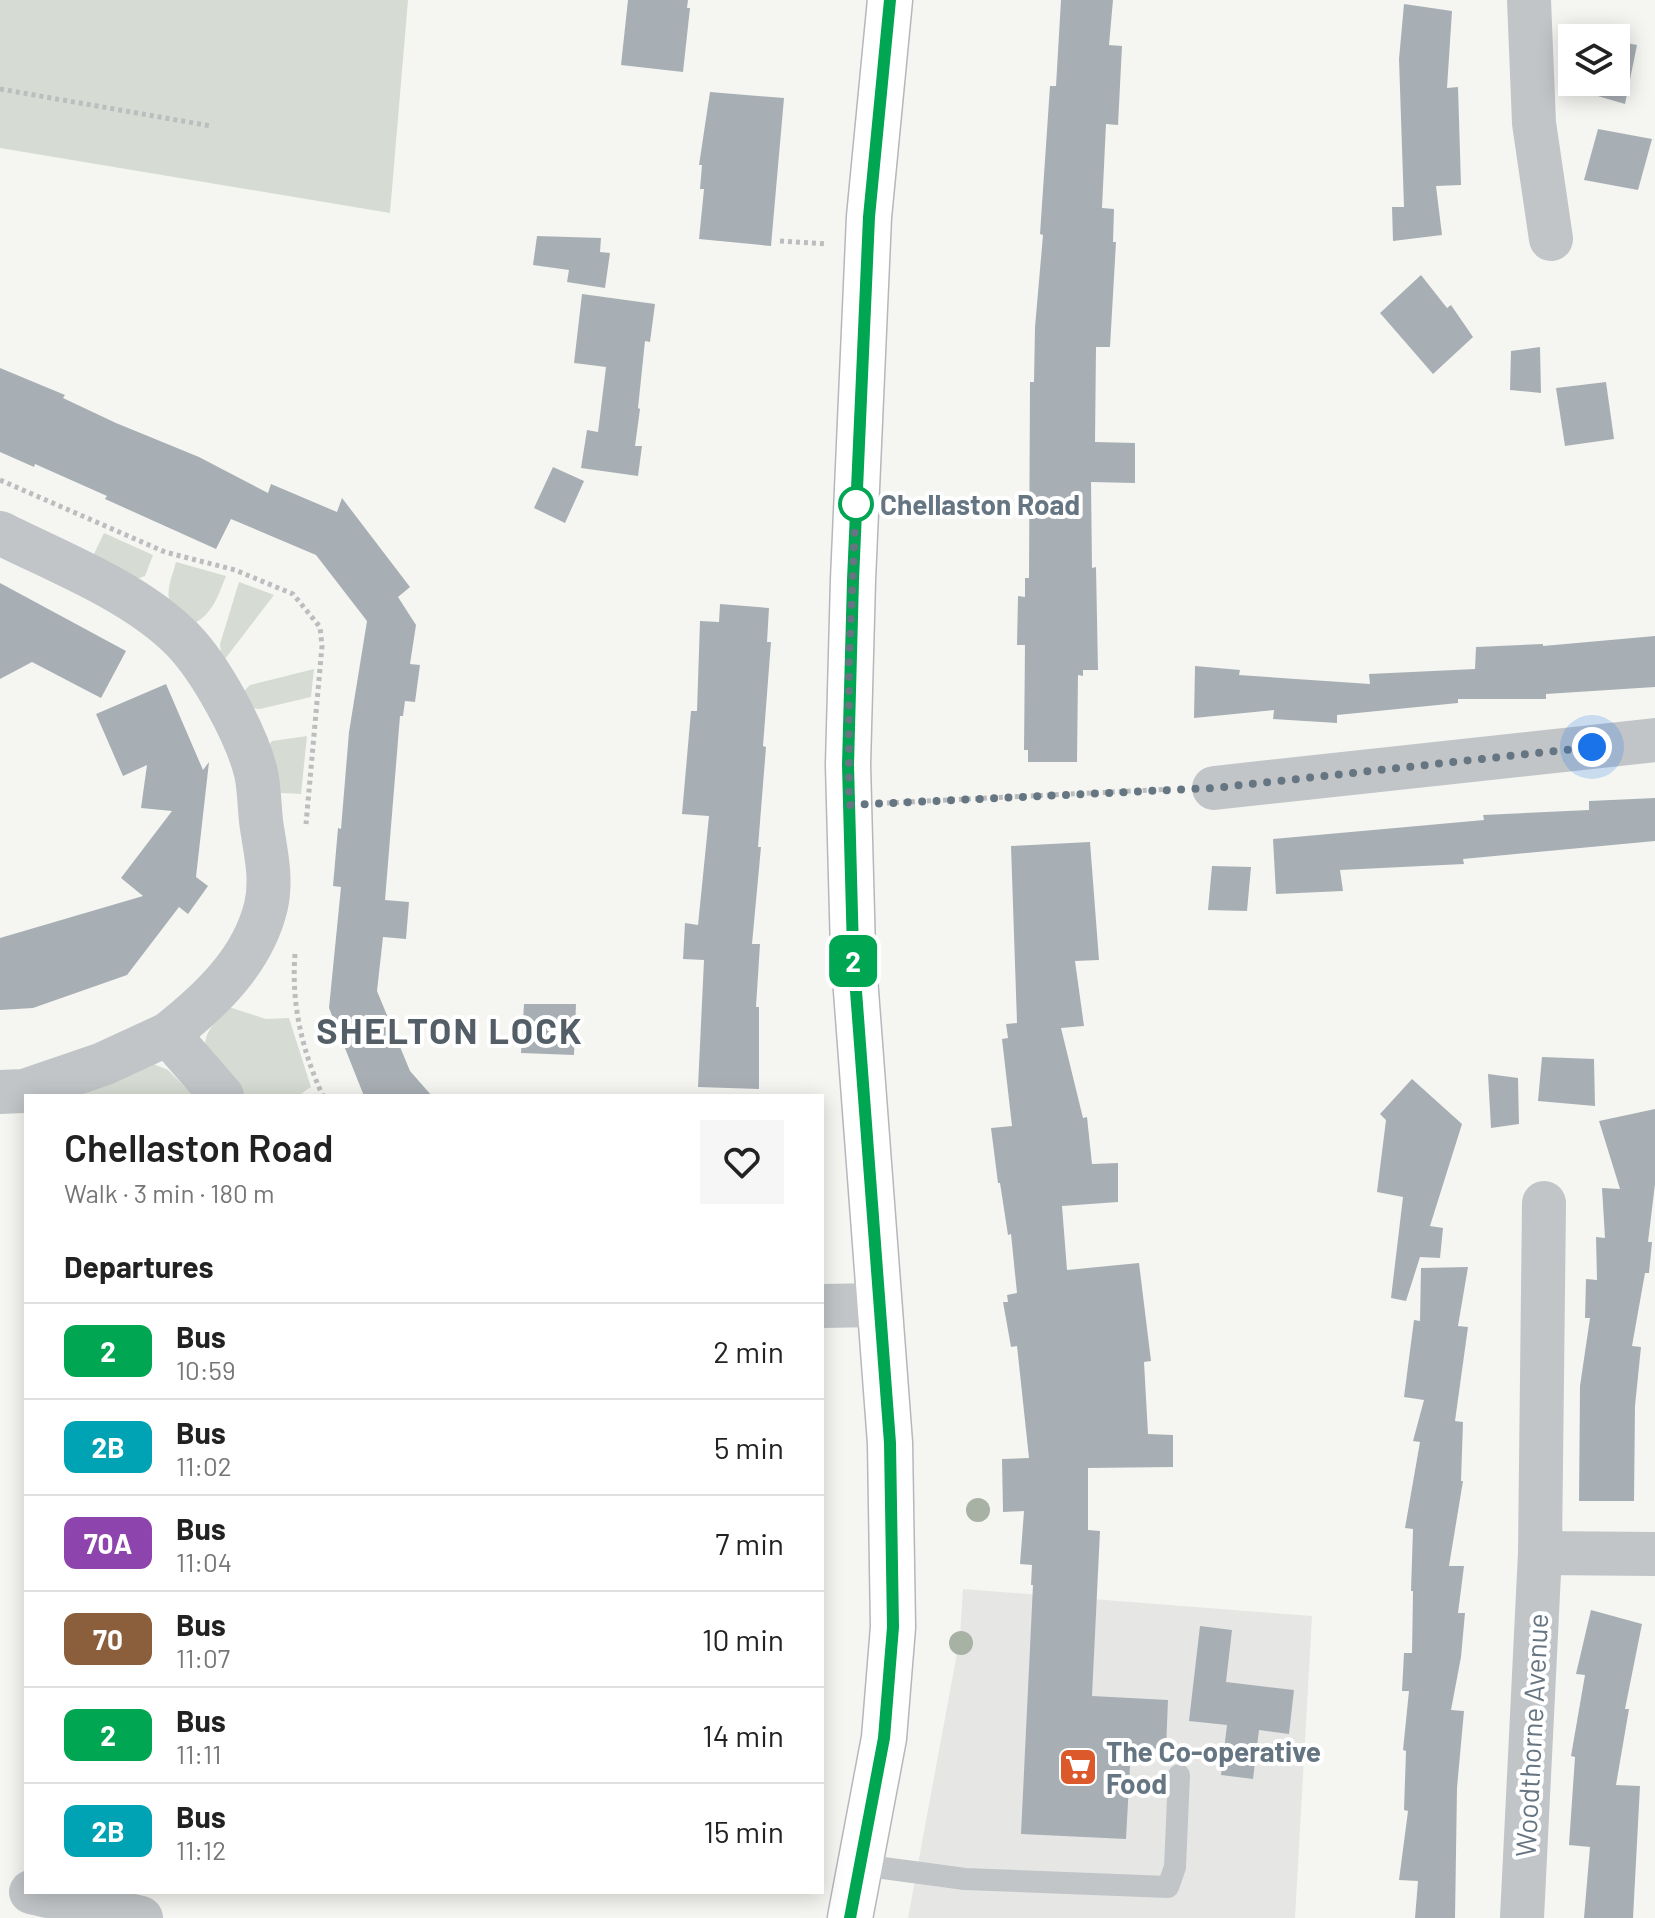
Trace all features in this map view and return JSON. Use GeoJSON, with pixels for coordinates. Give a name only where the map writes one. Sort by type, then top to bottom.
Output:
{"type":"FeatureCollection","features":[{"type":"Feature","properties":{"kind":"main road"},"geometry":{"type":"LineString","coordinates":[[850,1918],[884,1738],[893,1627],[890,1443],[853,951],[849,805],[850,651],[869,217],[890,0]]}},
{"type":"Feature","properties":{"kind":"street"},"geometry":{"type":"LineString","coordinates":[[1529,0],[1534,123],[1551,239]]}},
{"type":"Feature","properties":{"kind":"street"},"geometry":{"type":"LineString","coordinates":[[0,533],[104,585],[155,616],[184,641],[205,667],[234,717],[256,772],[268,856],[266,907],[237,967],[208,1003],[168,1034],[54,1086],[0,1092]]}},
{"type":"Feature","properties":{"kind":"street"},"geometry":{"type":"LineString","coordinates":[[1214,788],[1655,740]]}},
{"type":"Feature","properties":{"kind":"street"},"geometry":{"type":"LineString","coordinates":[[168,1034],[220,1094]]}},
{"type":"Feature","properties":{"kind":"street","name":"Woodthorne Avenue"},"geometry":{"type":"LineString","coordinates":[[1522,1918],[1540,1553],[1544,1203]]}},
{"type":"Feature","properties":{"kind":"street"},"geometry":{"type":"LineString","coordinates":[[824,1306],[878,1305]]}},
{"type":"Feature","properties":{"kind":"street"},"geometry":{"type":"LineString","coordinates":[[1540,1553],[1655,1554]]}},
{"type":"Feature","properties":{"kind":"street"},"geometry":{"type":"LineString","coordinates":[[0,1885],[24,1891]]}},
{"type":"Feature","properties":{"kind":"street"},"geometry":{"type":"LineString","coordinates":[[37,1894],[141,1918]]}},
{"type":"Feature","properties":{"kind":"lane"},"geometry":{"type":"LineString","coordinates":[[861,1865],[965,1879],[1168,1887],[1175,1867],[1179,1775]]}},
{"type":"Feature","properties":{"kind":"path"},"geometry":{"type":"LineString","coordinates":[[0,89],[211,126]]}},
{"type":"Feature","properties":{"kind":"path"},"geometry":{"type":"LineString","coordinates":[[849,805],[1214,788]]}},
{"type":"Feature","properties":{"kind":"shaded area"},"geometry":{"type":"Polygon","coordinates":[[[0,0],[408,0],[390,213],[0,148],[0,0]]]}},
{"type":"Feature","properties":{"kind":"shaded area"},"geometry":{"type":"Polygon","coordinates":[[[104,533],[153,555],[145,576],[131,581],[93,556],[104,533]]]}},
{"type":"Feature","properties":{"kind":"shaded area"},"geometry":{"type":"Polygon","coordinates":[[[176,562],[226,576],[210,610],[192,625],[169,598],[176,562]]]}},
{"type":"Feature","properties":{"kind":"shaded area"},"geometry":{"type":"Polygon","coordinates":[[[239,582],[274,595],[225,659],[221,655],[220,644],[239,582]]]}},
{"type":"Feature","properties":{"kind":"shaded area"},"geometry":{"type":"Polygon","coordinates":[[[314,669],[311,697],[260,709],[250,708],[242,693],[250,685],[314,669]]]}},
{"type":"Feature","properties":{"kind":"shaded area"},"geometry":{"type":"Polygon","coordinates":[[[307,736],[301,794],[281,793],[266,749],[272,741],[307,736]]]}},
{"type":"Feature","properties":{"kind":"shaded area"},"geometry":{"type":"Polygon","coordinates":[[[229,1007],[266,1019],[289,1018],[311,1087],[301,1094],[236,1094],[206,1052],[208,1033],[229,1007]]]}},
{"type":"Feature","properties":{"kind":"shaded area"},"geometry":{"type":"Polygon","coordinates":[[[151,1063],[168,1070],[192,1094],[69,1094],[151,1063]]]}},
{"type":"Feature","properties":{"kind":"shaded area"},"geometry":{"type":"Polygon","coordinates":[[[963,1589],[1312,1616],[1295,1918],[908,1918],[960,1637],[963,1589]]]}},
{"type":"Feature","properties":{"kind":"building"},"geometry":{"type":"Polygon","coordinates":[[[628,0],[688,0],[687,8],[690,8],[683,72],[621,65],[628,0]]]}},
{"type":"Feature","properties":{"kind":"building"},"geometry":{"type":"Polygon","coordinates":[[[1061,0],[1113,0],[1109,45],[1122,46],[1118,125],[1106,124],[1102,208],[1114,209],[1113,242],[1116,242],[1110,347],[1096,347],[1095,442],[1135,443],[1135,483],[1091,482],[1098,670],[1083,670],[1083,676],[1078,675],[1077,762],[1028,762],[1028,750],[1024,750],[1025,645],[1017,645],[1018,596],[1025,597],[1025,578],[1029,578],[1030,382],[1034,382],[1050,86],[1056,86],[1061,0]]]}},
{"type":"Feature","properties":{"kind":"building"},"geometry":{"type":"Polygon","coordinates":[[[1404,4],[1452,11],[1447,88],[1458,87],[1461,185],[1436,186],[1442,235],[1393,241],[1392,207],[1404,207],[1399,59],[1404,4]]]}},
{"type":"Feature","properties":{"kind":"building"},"geometry":{"type":"Polygon","coordinates":[[[1630,44],[1637,45],[1630,79],[1630,44]]]}},
{"type":"Feature","properties":{"kind":"building"},"geometry":{"type":"Polygon","coordinates":[[[710,92],[784,98],[771,246],[699,239],[704,189],[700,189],[702,165],[699,165],[710,92]]]}},
{"type":"Feature","properties":{"kind":"building"},"geometry":{"type":"Polygon","coordinates":[[[1598,96],[1627,96],[1625,104],[1598,96]]]}},
{"type":"Feature","properties":{"kind":"building"},"geometry":{"type":"Polygon","coordinates":[[[1598,129],[1652,139],[1638,190],[1584,180],[1598,129]]]}},
{"type":"Feature","properties":{"kind":"building"},"geometry":{"type":"Polygon","coordinates":[[[537,236],[601,238],[600,252],[610,253],[605,288],[567,282],[569,270],[533,265],[537,236]]]}},
{"type":"Feature","properties":{"kind":"building"},"geometry":{"type":"Polygon","coordinates":[[[1421,275],[1447,308],[1451,305],[1473,337],[1433,374],[1380,313],[1421,275]]]}},
{"type":"Feature","properties":{"kind":"building"},"geometry":{"type":"Polygon","coordinates":[[[582,294],[655,304],[650,342],[645,341],[638,408],[635,446],[642,446],[638,476],[581,468],[587,430],[598,432],[606,367],[574,363],[582,294]]]}},
{"type":"Feature","properties":{"kind":"building"},"geometry":{"type":"Polygon","coordinates":[[[1540,347],[1541,393],[1510,390],[1511,351],[1540,347]]]}},
{"type":"Feature","properties":{"kind":"building"},"geometry":{"type":"Polygon","coordinates":[[[0,368],[65,395],[63,398],[116,423],[199,457],[268,493],[271,484],[337,512],[342,498],[410,587],[398,597],[416,625],[410,664],[420,665],[415,702],[405,701],[403,716],[400,716],[385,900],[409,902],[406,939],[383,937],[377,991],[410,1071],[430,1094],[363,1094],[329,1008],[341,887],[333,886],[338,828],[341,829],[349,732],[367,621],[316,555],[231,519],[216,549],[105,499],[107,496],[0,452],[0,368]]]}},
{"type":"Feature","properties":{"kind":"building"},"geometry":{"type":"Polygon","coordinates":[[[1606,382],[1614,439],[1565,446],[1556,388],[1606,382]]]}},
{"type":"Feature","properties":{"kind":"building"},"geometry":{"type":"Polygon","coordinates":[[[553,467],[584,481],[565,523],[534,508],[553,467]]]}},
{"type":"Feature","properties":{"kind":"building"},"geometry":{"type":"Polygon","coordinates":[[[0,583],[126,651],[101,698],[32,662],[0,679],[0,583]]]}},
{"type":"Feature","properties":{"kind":"building"},"geometry":{"type":"Polygon","coordinates":[[[720,604],[769,608],[767,642],[771,642],[758,847],[761,847],[752,944],[760,944],[756,1007],[759,1007],[759,1089],[698,1087],[704,960],[683,959],[685,923],[698,925],[709,816],[682,814],[691,711],[697,711],[700,621],[719,622],[720,604]]]}},
{"type":"Feature","properties":{"kind":"building"},"geometry":{"type":"Polygon","coordinates":[[[1655,636],[1655,687],[1546,694],[1546,699],[1458,699],[1458,703],[1337,715],[1337,723],[1273,719],[1274,710],[1194,718],[1195,666],[1240,670],[1239,675],[1370,684],[1369,674],[1475,669],[1476,647],[1543,646],[1655,636]]]}},
{"type":"Feature","properties":{"kind":"building"},"geometry":{"type":"Polygon","coordinates":[[[166,684],[203,770],[209,762],[196,877],[208,886],[188,914],[179,907],[127,975],[33,1008],[0,1010],[0,938],[143,896],[121,878],[172,811],[141,808],[147,765],[123,776],[96,714],[166,684]]]}},
{"type":"Feature","properties":{"kind":"building"},"geometry":{"type":"Polygon","coordinates":[[[1655,798],[1655,841],[1463,859],[1464,864],[1340,870],[1343,891],[1276,894],[1273,839],[1484,820],[1483,815],[1589,810],[1589,801],[1655,798]]]}},
{"type":"Feature","properties":{"kind":"building"},"geometry":{"type":"Polygon","coordinates":[[[1090,842],[1099,960],[1075,961],[1084,1026],[1061,1028],[1083,1118],[1087,1117],[1092,1164],[1118,1163],[1118,1202],[1062,1206],[1067,1270],[1139,1263],[1151,1361],[1144,1362],[1148,1434],[1173,1435],[1173,1467],[1088,1468],[1088,1530],[1100,1531],[1092,1696],[1168,1700],[1166,1749],[1131,1748],[1126,1839],[1021,1834],[1032,1565],[1020,1564],[1024,1511],[1003,1512],[1002,1459],[1029,1458],[1017,1346],[1011,1347],[1003,1302],[1008,1302],[1007,1295],[1017,1293],[1011,1234],[1008,1235],[998,1183],[991,1128],[1012,1126],[1002,1039],[1008,1038],[1006,1024],[1017,1023],[1011,846],[1090,842]]]}},
{"type":"Feature","properties":{"kind":"building"},"geometry":{"type":"Polygon","coordinates":[[[1212,866],[1251,867],[1247,911],[1208,910],[1212,866]]]}},
{"type":"Feature","properties":{"kind":"building"},"geometry":{"type":"Polygon","coordinates":[[[524,1004],[576,1004],[574,1055],[521,1053],[524,1004]]]}},
{"type":"Feature","properties":{"kind":"building"},"geometry":{"type":"Polygon","coordinates":[[[1542,1057],[1594,1059],[1595,1106],[1538,1101],[1542,1057]]]}},
{"type":"Feature","properties":{"kind":"building"},"geometry":{"type":"Polygon","coordinates":[[[1488,1074],[1518,1078],[1519,1124],[1491,1128],[1488,1074]]]}},
{"type":"Feature","properties":{"kind":"building"},"geometry":{"type":"Polygon","coordinates":[[[1412,1079],[1462,1124],[1430,1226],[1443,1228],[1440,1258],[1420,1257],[1406,1301],[1391,1298],[1403,1197],[1377,1192],[1386,1120],[1380,1114],[1412,1079]]]}},
{"type":"Feature","properties":{"kind":"building"},"geometry":{"type":"Polygon","coordinates":[[[1655,1109],[1655,1184],[1648,1242],[1652,1242],[1649,1273],[1645,1273],[1632,1346],[1641,1347],[1635,1406],[1634,1501],[1579,1501],[1580,1386],[1590,1318],[1585,1318],[1586,1279],[1597,1280],[1596,1237],[1605,1238],[1602,1188],[1620,1189],[1599,1121],[1655,1109]]]}},
{"type":"Feature","properties":{"kind":"building"},"geometry":{"type":"Polygon","coordinates":[[[1468,1267],[1458,1326],[1468,1327],[1455,1421],[1463,1422],[1463,1481],[1449,1566],[1464,1566],[1458,1613],[1465,1613],[1451,1710],[1464,1711],[1457,1788],[1455,1918],[1415,1918],[1418,1881],[1399,1880],[1408,1811],[1404,1810],[1406,1751],[1403,1750],[1409,1691],[1402,1691],[1404,1653],[1412,1653],[1413,1529],[1405,1528],[1420,1442],[1413,1441],[1424,1400],[1404,1397],[1414,1320],[1420,1321],[1421,1268],[1468,1267]]]}},
{"type":"Feature","properties":{"kind":"building"},"geometry":{"type":"Polygon","coordinates":[[[1591,1610],[1642,1624],[1625,1709],[1629,1709],[1616,1785],[1640,1786],[1633,1918],[1584,1918],[1590,1847],[1569,1845],[1575,1757],[1571,1756],[1585,1675],[1576,1674],[1591,1610]]]}},
{"type":"Feature","properties":{"kind":"building"},"geometry":{"type":"Polygon","coordinates":[[[1200,1626],[1232,1630],[1226,1682],[1294,1690],[1289,1734],[1259,1730],[1253,1779],[1221,1775],[1227,1725],[1189,1721],[1200,1626]]]}},
{"type":"Feature","properties":{"kind":"bus line","name":"2"},"geometry":{"type":"LineString","coordinates":[[850,1918],[884,1738],[893,1627],[890,1443],[853,951],[848,765],[849,665],[869,217],[890,0]]}},
{"type":"Feature","properties":{"kind":"place","name":"Chellaston Road"},"geometry":{"type":"Point","coordinates":[856,504]}},
{"type":"Feature","properties":{"kind":"place","name":"The Co-operative Food"},"geometry":{"type":"Point","coordinates":[1078,1767]}},
{"type":"Feature","properties":{"kind":"district","name":"SHELTON LOCK"},"geometry":{"type":"Point","coordinates":[450,1029]}},
{"type":"Feature","properties":{"kind":"route"},"geometry":{"type":"LineString","coordinates":[[856,504],[849,665],[849,805],[1214,788],[1592,747]]}}]}
